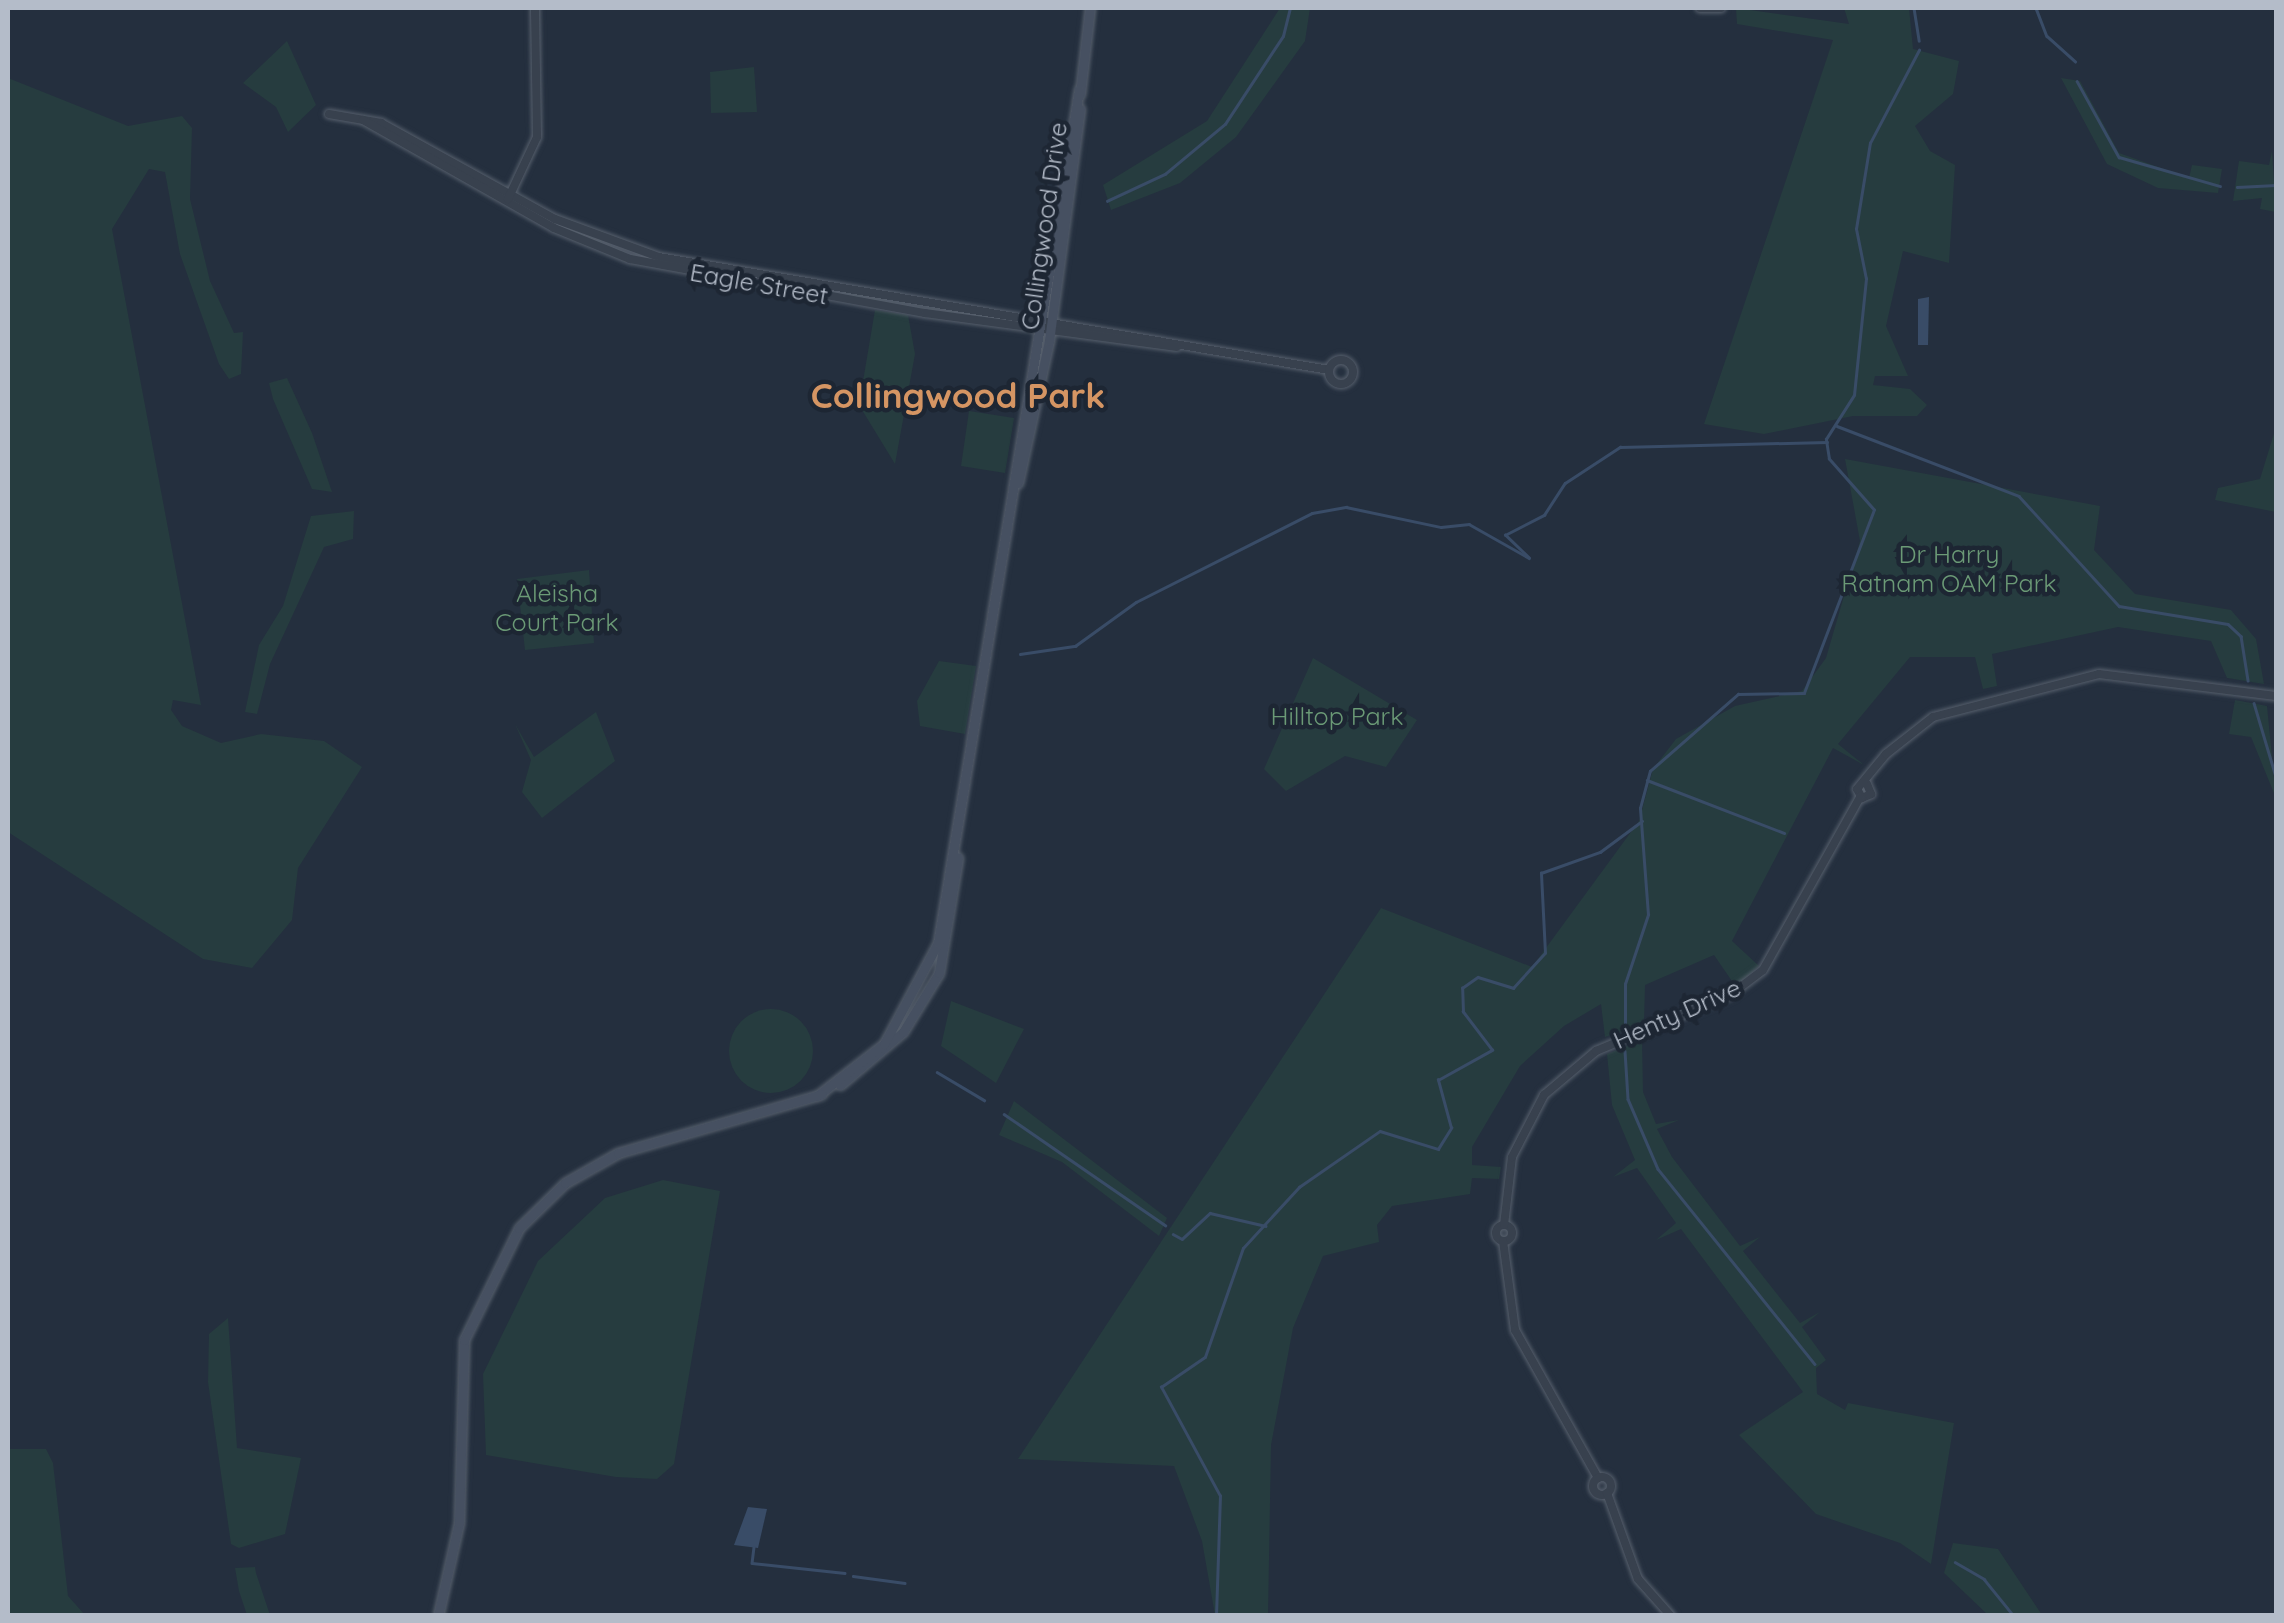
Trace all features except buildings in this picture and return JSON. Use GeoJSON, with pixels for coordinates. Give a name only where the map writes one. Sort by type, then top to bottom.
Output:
{"type":"FeatureCollection","features":[{"type":"Feature","properties":{"kind":"main road","name":"Collingwood Drive"},"geometry":{"type":"LineString","coordinates":[[1018,483],[1051,328],[1086,31],[1092,8]]}},
{"type":"Feature","properties":{"kind":"main road","name":"Collingwood Drive"},"geometry":{"type":"LineString","coordinates":[[438,1616],[460,1524],[464,1340],[511,1238],[538,1204],[594,1164],[817,1096],[866,1069],[923,1003],[953,928],[958,846],[1018,483],[1038,327],[1079,90]]}},
{"type":"Feature","properties":{"kind":"street"},"geometry":{"type":"LineString","coordinates":[[508,199],[537,137],[535,8]]}},
{"type":"Feature","properties":{"kind":"street"},"geometry":{"type":"LineString","coordinates":[[1700,8],[1720,9]]}},
{"type":"Feature","properties":{"kind":"street","name":"Eagle Street"},"geometry":{"type":"LineString","coordinates":[[329,114],[360,117],[508,199],[659,258],[1038,327],[1191,346],[1329,370]]}},
{"type":"Feature","properties":{"kind":"street","name":"Henty Drive"},"geometry":{"type":"LineString","coordinates":[[1671,1616],[1638,1579],[1607,1493],[1611,1483],[1598,1478],[1515,1330],[1503,1241],[1512,1234],[1504,1224],[1512,1157],[1544,1095],[1596,1051],[1730,995],[1758,974],[1860,797],[1872,794],[1867,784],[1886,754],[1934,717],[2098,674],[2276,696]]}},
{"type":"Feature","properties":{"kind":"green space"},"geometry":{"type":"Polygon","coordinates":[[[1280,8],[1310,8],[1305,41],[1236,137],[1180,183],[1111,210],[1103,185],[1207,121],[1280,8]]]}},
{"type":"Feature","properties":{"kind":"green space"},"geometry":{"type":"Polygon","coordinates":[[[1736,8],[1849,24],[1844,8],[1909,8],[1913,49],[1959,61],[1953,94],[1915,126],[1930,151],[1955,165],[1949,263],[1903,251],[1886,326],[1908,376],[1875,376],[1873,385],[1910,389],[1927,405],[1917,416],[1853,416],[1764,434],[1704,424],[1833,40],[1737,24],[1736,8]]]}},
{"type":"Feature","properties":{"kind":"green space"},"geometry":{"type":"Polygon","coordinates":[[[287,41],[316,105],[288,132],[276,107],[243,83],[287,41]]]}},
{"type":"Feature","properties":{"kind":"green space"},"geometry":{"type":"Polygon","coordinates":[[[754,67],[757,112],[711,113],[710,72],[754,67]]]}},
{"type":"Feature","properties":{"kind":"green space"},"geometry":{"type":"Polygon","coordinates":[[[8,78],[128,126],[182,116],[192,128],[190,199],[210,281],[234,333],[243,332],[241,374],[229,379],[219,364],[180,254],[165,172],[149,169],[112,229],[201,705],[173,700],[171,710],[182,726],[221,743],[261,734],[324,741],[362,767],[298,868],[292,920],[252,968],[203,959],[8,832],[8,78]]]}},
{"type":"Feature","properties":{"kind":"green space"},"geometry":{"type":"Polygon","coordinates":[[[2061,78],[2080,81],[2119,153],[2189,178],[2192,165],[2222,169],[2218,193],[2158,188],[2107,164],[2061,78]]]}},
{"type":"Feature","properties":{"kind":"green space"},"geometry":{"type":"Polygon","coordinates":[[[2272,151],[2276,212],[2260,209],[2262,198],[2233,201],[2239,161],[2269,165],[2272,151]]]}},
{"type":"Feature","properties":{"kind":"green space"},"geometry":{"type":"Polygon","coordinates":[[[875,310],[908,315],[915,354],[895,464],[859,405],[875,310]]]}},
{"type":"Feature","properties":{"kind":"green space"},"geometry":{"type":"Polygon","coordinates":[[[287,378],[312,433],[332,492],[312,489],[273,399],[269,383],[287,378]]]}},
{"type":"Feature","properties":{"kind":"green space"},"geometry":{"type":"Polygon","coordinates":[[[969,411],[1014,418],[1005,473],[961,466],[969,411]]]}},
{"type":"Feature","properties":{"kind":"green space"},"geometry":{"type":"Polygon","coordinates":[[[2276,427],[2276,512],[2215,500],[2218,488],[2260,479],[2276,427]]]}},
{"type":"Feature","properties":{"kind":"green space","name":"Dr Harry Ratnam OAM Park"},"geometry":{"type":"Polygon","coordinates":[[[1845,459],[2100,506],[2094,550],[2135,594],[2231,610],[2256,639],[2264,684],[2227,678],[2211,641],[2118,627],[1992,654],[1997,686],[1983,689],[1975,657],[1910,657],[1838,744],[1864,765],[1833,748],[1732,941],[1759,966],[1736,987],[1714,955],[1645,985],[1644,1023],[1636,1028],[1605,1037],[1601,1004],[1564,1026],[1520,1066],[1472,1147],[1472,1165],[1501,1167],[1499,1179],[1472,1178],[1470,1194],[1392,1206],[1377,1225],[1379,1242],[1323,1256],[1293,1328],[1271,1445],[1268,1615],[1215,1615],[1202,1541],[1174,1466],[1018,1459],[1381,908],[1532,967],[1639,821],[1653,769],[1676,739],[1735,706],[1802,691],[1826,658],[1860,541],[1845,459]]]}},
{"type":"Feature","properties":{"kind":"green space"},"geometry":{"type":"Polygon","coordinates":[[[354,511],[353,539],[324,547],[270,664],[257,714],[245,712],[259,645],[283,606],[311,516],[354,511]]]}},
{"type":"Feature","properties":{"kind":"green space","name":"Aleisha Court Park"},"geometry":{"type":"Polygon","coordinates":[[[589,570],[594,643],[525,650],[517,579],[589,570]]]}},
{"type":"Feature","properties":{"kind":"green space","name":"Hilltop Park"},"geometry":{"type":"Polygon","coordinates":[[[1313,658],[1417,720],[1386,767],[1345,756],[1286,791],[1264,769],[1313,658]]]}},
{"type":"Feature","properties":{"kind":"green space"},"geometry":{"type":"Polygon","coordinates":[[[939,661],[976,666],[965,734],[920,726],[917,701],[939,661]]]}},
{"type":"Feature","properties":{"kind":"green space"},"geometry":{"type":"Polygon","coordinates":[[[2235,700],[2267,706],[2276,798],[2251,737],[2229,734],[2235,700]]]}},
{"type":"Feature","properties":{"kind":"green space"},"geometry":{"type":"Polygon","coordinates":[[[596,712],[615,761],[542,818],[522,792],[531,760],[515,724],[534,757],[596,712]]]}},
{"type":"Feature","properties":{"kind":"green space"},"geometry":{"type":"Polygon","coordinates":[[[951,1001],[1024,1029],[996,1083],[941,1046],[951,1001]]]}},
{"type":"Feature","properties":{"kind":"green space"},"geometry":{"type":"Polygon","coordinates":[[[771,1009],[787,1012],[801,1021],[810,1035],[810,1067],[801,1081],[787,1090],[771,1093],[755,1090],[741,1081],[732,1067],[729,1051],[732,1035],[741,1021],[755,1012],[771,1009]]]}},
{"type":"Feature","properties":{"kind":"green space"},"geometry":{"type":"Polygon","coordinates":[[[1642,1040],[1643,1092],[1656,1124],[1679,1120],[1657,1129],[1672,1157],[1740,1246],[1760,1237],[1743,1251],[1800,1323],[1820,1312],[1802,1327],[1826,1360],[1816,1368],[1817,1394],[1845,1410],[1848,1403],[1954,1423],[1931,1564],[1900,1543],[1816,1514],[1739,1435],[1803,1392],[1681,1229],[1656,1240],[1676,1223],[1637,1168],[1613,1177],[1635,1160],[1612,1105],[1607,1054],[1642,1040]]]}},
{"type":"Feature","properties":{"kind":"green space"},"geometry":{"type":"Polygon","coordinates":[[[1014,1101],[1167,1218],[1159,1236],[1062,1162],[999,1135],[1014,1101]]]}},
{"type":"Feature","properties":{"kind":"green space"},"geometry":{"type":"Polygon","coordinates":[[[663,1180],[720,1191],[674,1464],[657,1479],[616,1477],[486,1455],[483,1374],[538,1261],[605,1198],[663,1180]]]}},
{"type":"Feature","properties":{"kind":"green space"},"geometry":{"type":"Polygon","coordinates":[[[228,1318],[237,1448],[301,1458],[285,1534],[239,1548],[231,1544],[208,1382],[209,1334],[228,1318]]]}},
{"type":"Feature","properties":{"kind":"green space"},"geometry":{"type":"Polygon","coordinates":[[[8,1449],[46,1449],[53,1463],[68,1596],[85,1615],[8,1615],[8,1449]]]}},
{"type":"Feature","properties":{"kind":"green space"},"geometry":{"type":"Polygon","coordinates":[[[1953,1543],[1998,1549],[2042,1615],[1988,1615],[1944,1573],[1953,1543]]]}},
{"type":"Feature","properties":{"kind":"green space"},"geometry":{"type":"Polygon","coordinates":[[[255,1567],[270,1615],[247,1615],[239,1591],[235,1568],[255,1567]]]}},
{"type":"Feature","properties":{"kind":"water"},"geometry":{"type":"Polygon","coordinates":[[[1929,297],[1928,345],[1918,345],[1918,299],[1929,297]]]}},
{"type":"Feature","properties":{"kind":"water"},"geometry":{"type":"Polygon","coordinates":[[[748,1507],[767,1509],[758,1548],[734,1545],[748,1507]]]}},
{"type":"Feature","properties":{"kind":"waterway"},"geometry":{"type":"LineString","coordinates":[[1107,201],[1165,174],[1225,124],[1283,36],[1290,8]]}},
{"type":"Feature","properties":{"kind":"waterway"},"geometry":{"type":"LineString","coordinates":[[1914,8],[1919,41]]}},
{"type":"Feature","properties":{"kind":"waterway"},"geometry":{"type":"LineString","coordinates":[[2036,8],[2047,36],[2075,61]]}},
{"type":"Feature","properties":{"kind":"waterway"},"geometry":{"type":"LineString","coordinates":[[1625,1028],[1625,984],[1648,915],[1640,808],[1650,771],[1738,694],[1804,693],[1874,510],[1829,459],[1826,439],[1854,395],[1866,279],[1856,229],[1870,143],[1919,50]]}},
{"type":"Feature","properties":{"kind":"waterway"},"geometry":{"type":"LineString","coordinates":[[2077,81],[2119,157],[2220,186]]}},
{"type":"Feature","properties":{"kind":"waterway"},"geometry":{"type":"LineString","coordinates":[[2237,187],[2276,185]]}},
{"type":"Feature","properties":{"kind":"waterway"},"geometry":{"type":"LineString","coordinates":[[1837,426],[2019,496],[2119,606],[2228,624],[2241,636],[2248,680]]}},
{"type":"Feature","properties":{"kind":"waterway"},"geometry":{"type":"LineString","coordinates":[[1020,654],[1075,646],[1136,602],[1312,513],[1346,507],[1441,527],[1469,524],[1529,558],[1505,535],[1544,515],[1565,483],[1620,447],[1827,442]]}},
{"type":"Feature","properties":{"kind":"waterway"},"geometry":{"type":"LineString","coordinates":[[2254,703],[2276,777]]}},
{"type":"Feature","properties":{"kind":"waterway"},"geometry":{"type":"LineString","coordinates":[[1647,780],[1784,833]]}},
{"type":"Feature","properties":{"kind":"waterway"},"geometry":{"type":"LineString","coordinates":[[1216,1616],[1220,1496],[1161,1387],[1205,1357],[1243,1248],[1299,1187],[1380,1131],[1438,1149],[1451,1128],[1438,1080],[1492,1050],[1463,1012],[1462,988],[1478,977],[1513,988],[1545,953],[1541,873],[1600,852],[1642,821]]}},
{"type":"Feature","properties":{"kind":"waterway"},"geometry":{"type":"LineString","coordinates":[[1625,1051],[1628,1099],[1658,1169],[1815,1364]]}},
{"type":"Feature","properties":{"kind":"waterway"},"geometry":{"type":"LineString","coordinates":[[937,1072],[984,1100]]}},
{"type":"Feature","properties":{"kind":"waterway"},"geometry":{"type":"LineString","coordinates":[[1004,1114],[1165,1225]]}},
{"type":"Feature","properties":{"kind":"waterway"},"geometry":{"type":"LineString","coordinates":[[1173,1234],[1182,1239],[1210,1213],[1266,1226]]}},
{"type":"Feature","properties":{"kind":"waterway"},"geometry":{"type":"LineString","coordinates":[[754,1547],[752,1563],[844,1573]]}},
{"type":"Feature","properties":{"kind":"waterway"},"geometry":{"type":"LineString","coordinates":[[1955,1562],[1984,1579],[2014,1616]]}},
{"type":"Feature","properties":{"kind":"waterway"},"geometry":{"type":"LineString","coordinates":[[853,1576],[905,1583]]}},
{"type":"Feature","properties":{"kind":"district","name":"Collingwood Park"},"geometry":{"type":"Point","coordinates":[958,395]}}]}
